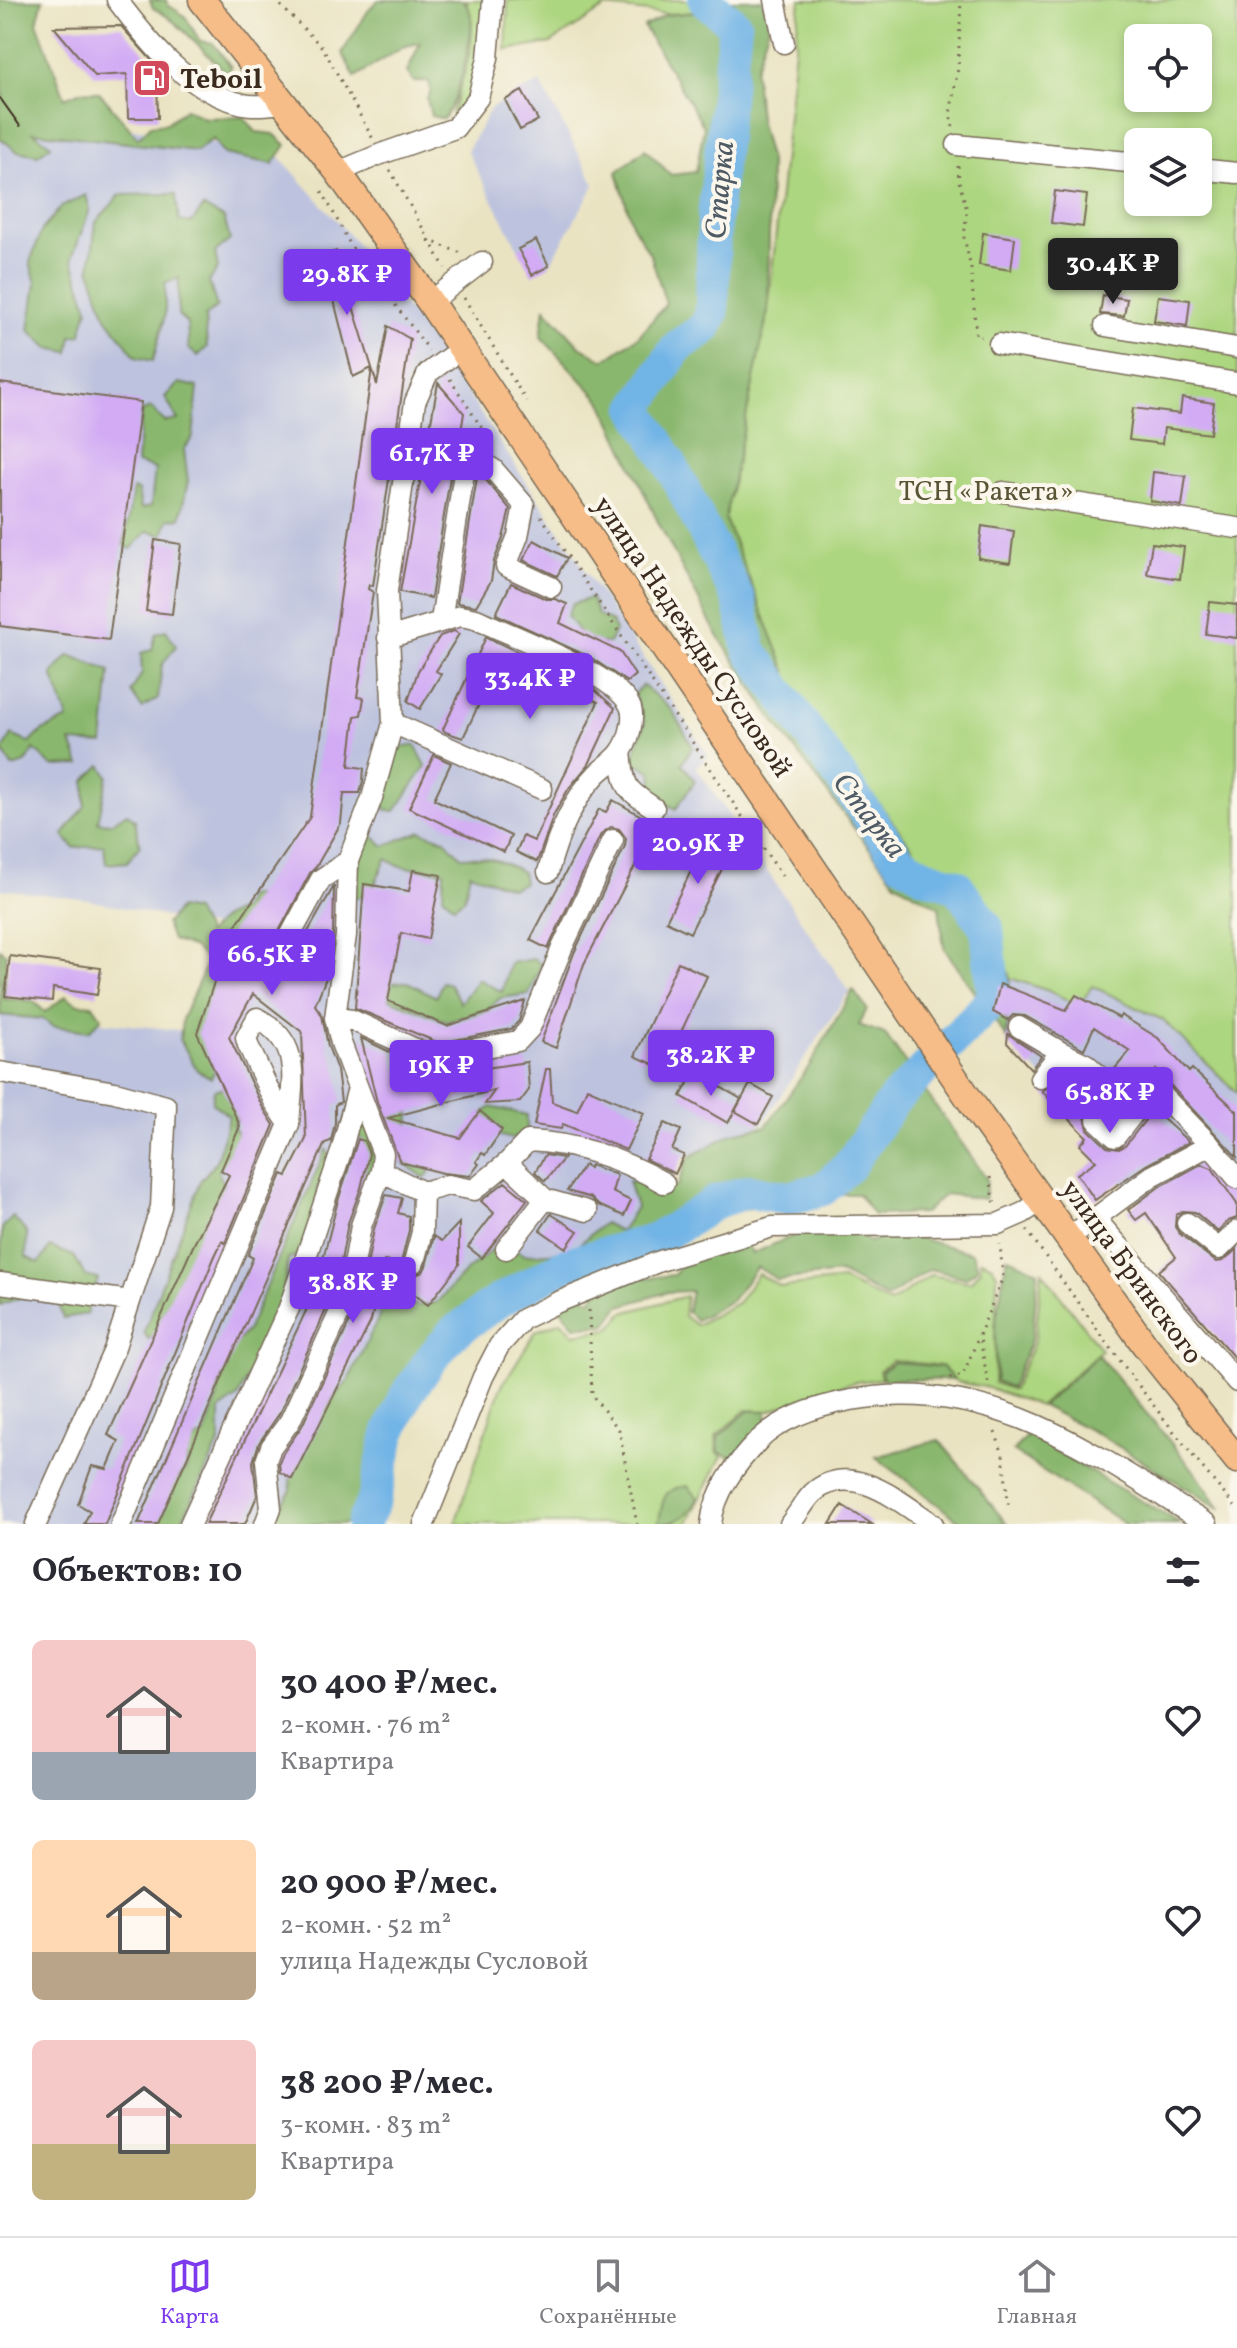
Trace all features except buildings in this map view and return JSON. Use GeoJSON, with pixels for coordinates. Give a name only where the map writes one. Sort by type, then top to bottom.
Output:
{"type":"FeatureCollection","features":[{"type":"Feature","properties":{"kind":"main road","name":"улица Надежды Сусловой"},"geometry":{"type":"LineString","coordinates":[[202,0],[286,103],[430,302],[982,1118]]}},
{"type":"Feature","properties":{"kind":"main road","name":"улица Бринского"},"geometry":{"type":"LineString","coordinates":[[982,1118],[1145,1345],[1237,1460]]}},
{"type":"Feature","properties":{"kind":"street"},"geometry":{"type":"LineString","coordinates":[[117,0],[146,39],[194,84],[244,105],[286,103]]}},
{"type":"Feature","properties":{"kind":"street"},"geometry":{"type":"LineString","coordinates":[[338,172],[455,128],[478,98],[488,58],[493,0]]}},
{"type":"Feature","properties":{"kind":"street"},"geometry":{"type":"LineString","coordinates":[[775,0],[784,43]]}},
{"type":"Feature","properties":{"kind":"street"},"geometry":{"type":"LineString","coordinates":[[957,145],[1124,162]]}},
{"type":"Feature","properties":{"kind":"street"},"geometry":{"type":"LineString","coordinates":[[1212,170],[1237,173]]}},
{"type":"Feature","properties":{"kind":"street"},"geometry":{"type":"LineString","coordinates":[[430,302],[482,262]]}},
{"type":"Feature","properties":{"kind":"street"},"geometry":{"type":"LineString","coordinates":[[1105,326],[1237,348]]}},
{"type":"Feature","properties":{"kind":"street"},"geometry":{"type":"LineString","coordinates":[[999,344],[1237,383]]}},
{"type":"Feature","properties":{"kind":"street"},"geometry":{"type":"LineString","coordinates":[[265,1524],[271,1508],[266,1461],[271,1447],[290,1421],[349,1292],[361,1226],[381,1171],[383,1154],[335,1018],[346,935],[348,861],[372,798],[393,723],[387,591],[415,402],[428,373],[462,348]]}},
{"type":"Feature","properties":{"kind":"street"},"geometry":{"type":"LineString","coordinates":[[441,621],[466,460],[473,457],[493,469],[524,505],[518,536],[506,566],[551,587]]}},
{"type":"Feature","properties":{"kind":"street"},"geometry":{"type":"LineString","coordinates":[[1003,492],[1237,528]]}},
{"type":"Feature","properties":{"kind":"street"},"geometry":{"type":"LineString","coordinates":[[388,638],[460,616],[476,619],[601,677],[632,709],[632,722],[621,752],[583,791],[556,840],[548,872]]}},
{"type":"Feature","properties":{"kind":"street"},"geometry":{"type":"LineString","coordinates":[[393,723],[542,789]]}},
{"type":"Feature","properties":{"kind":"street"},"geometry":{"type":"LineString","coordinates":[[621,752],[625,785],[654,808]]}},
{"type":"Feature","properties":{"kind":"street"},"geometry":{"type":"LineString","coordinates":[[335,1018],[352,1020],[433,1057],[518,1041],[530,1028],[562,948],[613,840]]}},
{"type":"Feature","properties":{"kind":"street"},"geometry":{"type":"LineString","coordinates":[[273,967],[321,879],[348,861]]}},
{"type":"Feature","properties":{"kind":"street"},"geometry":{"type":"LineString","coordinates":[[1019,1027],[1086,1064],[1126,1100],[1143,1101]]}},
{"type":"Feature","properties":{"kind":"street"},"geometry":{"type":"LineString","coordinates":[[1040,1078],[1061,1052]]}},
{"type":"Feature","properties":{"kind":"street"},"geometry":{"type":"LineString","coordinates":[[0,1072],[115,1092],[166,1106],[161,1207],[114,1350],[36,1524]]}},
{"type":"Feature","properties":{"kind":"street"},"geometry":{"type":"LineString","coordinates":[[190,1524],[289,1308],[341,1152],[358,1088]]}},
{"type":"Feature","properties":{"kind":"street"},"geometry":{"type":"LineString","coordinates":[[1097,1120],[1115,1137],[1143,1101],[1158,1091],[1237,1178]]}},
{"type":"Feature","properties":{"kind":"street"},"geometry":{"type":"LineString","coordinates":[[121,1524],[289,1124]]}},
{"type":"Feature","properties":{"kind":"street"},"geometry":{"type":"LineString","coordinates":[[381,1171],[423,1192],[448,1185],[474,1190],[528,1141],[555,1142],[627,1162],[664,1183]]}},
{"type":"Feature","properties":{"kind":"street"},"geometry":{"type":"LineString","coordinates":[[1067,1239],[1152,1176],[1210,1145]]}},
{"type":"Feature","properties":{"kind":"street"},"geometry":{"type":"LineString","coordinates":[[507,1163],[545,1199],[587,1211]]}},
{"type":"Feature","properties":{"kind":"street"},"geometry":{"type":"LineString","coordinates":[[414,1262],[422,1232],[423,1192]]}},
{"type":"Feature","properties":{"kind":"street"},"geometry":{"type":"LineString","coordinates":[[506,1249],[545,1199]]}},
{"type":"Feature","properties":{"kind":"street"},"geometry":{"type":"LineString","coordinates":[[424,1524],[499,1346],[523,1319],[660,1261],[772,1227],[1008,1220],[1041,1201]]}},
{"type":"Feature","properties":{"kind":"street"},"geometry":{"type":"LineString","coordinates":[[1094,1217],[1237,1382]]}},
{"type":"Feature","properties":{"kind":"street"},"geometry":{"type":"LineString","coordinates":[[1187,1223],[1219,1249],[1237,1231]]}},
{"type":"Feature","properties":{"kind":"street"},"geometry":{"type":"LineString","coordinates":[[0,1283],[130,1301]]}},
{"type":"Feature","properties":{"kind":"street"},"geometry":{"type":"LineString","coordinates":[[711,1524],[719,1496],[745,1454],[766,1433],[809,1411],[865,1398],[951,1399],[1028,1419],[1084,1447],[1207,1524]]}},
{"type":"Feature","properties":{"kind":"street"},"geometry":{"type":"LineString","coordinates":[[790,1524],[813,1493],[825,1485],[850,1480],[883,1492],[933,1524]]}},
{"type":"Feature","properties":{"kind":"path"},"geometry":{"type":"LineString","coordinates":[[275,0],[323,48],[428,240],[529,405]]}},
{"type":"Feature","properties":{"kind":"path"},"geometry":{"type":"LineString","coordinates":[[961,0],[958,68],[950,114],[957,145],[959,181],[967,210],[964,237],[971,268],[976,335],[999,344]]}},
{"type":"Feature","properties":{"kind":"path"},"geometry":{"type":"LineString","coordinates":[[428,240],[482,262]]}},
{"type":"Feature","properties":{"kind":"path"},"geometry":{"type":"LineString","coordinates":[[990,1177],[1008,1220],[1190,1454],[1237,1509]]}},
{"type":"Feature","properties":{"kind":"path"},"geometry":{"type":"LineString","coordinates":[[947,1385],[950,1377],[963,1375],[1003,1277],[1008,1220]]}},
{"type":"Feature","properties":{"kind":"path"},"geometry":{"type":"LineString","coordinates":[[589,1289],[592,1395],[619,1430],[637,1524]]}},
{"type":"Feature","properties":{"kind":"shaded area"},"geometry":{"type":"Polygon","coordinates":[[[540,82],[595,184],[549,266],[532,275],[467,151],[491,108],[540,82]]]}},
{"type":"Feature","properties":{"kind":"shaded area"},"geometry":{"type":"Polygon","coordinates":[[[0,125],[141,129],[280,157],[352,238],[435,345],[709,756],[696,767],[849,991],[763,1123],[738,1140],[684,1156],[649,1225],[461,1308],[308,1524],[0,1524],[0,1011],[196,1032],[231,931],[89,900],[0,889],[0,125]]]}},
{"type":"Feature","properties":{"kind":"shaded area"},"geometry":{"type":"Polygon","coordinates":[[[1010,978],[1049,991],[1079,1006],[1092,986],[1163,1020],[1237,1093],[1237,1276],[1187,1248],[1089,1146],[1095,1134],[1006,1037],[1010,978]]]}},
{"type":"Feature","properties":{"kind":"green space"},"geometry":{"type":"Polygon","coordinates":[[[0,0],[43,0],[37,22],[65,98],[81,91],[99,92],[138,138],[151,125],[167,123],[185,109],[205,118],[244,117],[256,132],[274,134],[286,145],[273,164],[224,154],[213,139],[196,151],[33,132],[51,145],[38,155],[17,151],[0,138],[0,95],[4,96],[0,0]]]}},
{"type":"Feature","properties":{"kind":"green space"},"geometry":{"type":"Polygon","coordinates":[[[150,0],[166,0],[168,5],[185,16],[200,41],[213,43],[231,67],[229,74],[163,13],[153,8],[150,0]]]}},
{"type":"Feature","properties":{"kind":"green space"},"geometry":{"type":"Polygon","coordinates":[[[378,0],[464,0],[468,6],[471,27],[467,55],[454,101],[443,119],[431,116],[427,99],[431,91],[429,81],[414,82],[407,72],[420,43],[405,46],[355,77],[342,53],[378,0]]]}},
{"type":"Feature","properties":{"kind":"green space"},"geometry":{"type":"Polygon","coordinates":[[[466,0],[490,0],[475,97],[453,120],[452,113],[471,42],[472,27],[466,0]]]}},
{"type":"Feature","properties":{"kind":"green space"},"geometry":{"type":"Polygon","coordinates":[[[508,0],[695,0],[697,12],[666,14],[606,7],[551,43],[506,50],[508,0]]]}},
{"type":"Feature","properties":{"kind":"green space"},"geometry":{"type":"Polygon","coordinates":[[[696,0],[762,0],[769,25],[755,71],[759,119],[770,162],[768,311],[725,519],[794,691],[917,854],[960,881],[993,929],[1010,978],[1006,1037],[944,948],[939,907],[895,882],[778,727],[715,631],[659,524],[602,402],[541,337],[545,308],[580,346],[604,360],[639,336],[666,304],[651,256],[632,224],[617,172],[645,149],[671,175],[696,172],[704,127],[644,27],[666,15],[697,12],[696,0]]]}},
{"type":"Feature","properties":{"kind":"green space","name":"ТСН «Ракета»"},"geometry":{"type":"Polygon","coordinates":[[[800,0],[1237,0],[1237,1093],[1163,1020],[1092,986],[1079,1006],[1049,991],[1010,978],[993,929],[960,881],[917,855],[794,691],[725,519],[768,311],[800,0]]]}},
{"type":"Feature","properties":{"kind":"green space"},"geometry":{"type":"Polygon","coordinates":[[[176,194],[179,221],[192,223],[203,207],[224,218],[230,240],[215,252],[218,268],[209,282],[217,307],[205,317],[207,347],[198,356],[189,349],[187,323],[178,315],[179,278],[165,283],[165,315],[153,361],[136,357],[106,317],[90,269],[96,222],[120,195],[176,194]]]}},
{"type":"Feature","properties":{"kind":"green space"},"geometry":{"type":"Polygon","coordinates":[[[86,195],[90,209],[72,258],[88,308],[81,335],[72,336],[69,352],[49,348],[29,330],[36,283],[30,262],[42,230],[61,207],[86,195]]]}},
{"type":"Feature","properties":{"kind":"green space"},"geometry":{"type":"Polygon","coordinates":[[[179,383],[198,387],[193,437],[184,450],[188,481],[180,518],[168,519],[163,535],[148,531],[131,549],[124,545],[133,489],[138,491],[141,509],[151,506],[155,469],[137,463],[142,411],[151,408],[165,422],[178,420],[165,397],[179,383]]]}},
{"type":"Feature","properties":{"kind":"green space"},"geometry":{"type":"Polygon","coordinates":[[[591,598],[598,615],[612,622],[615,631],[609,643],[587,643],[567,616],[572,604],[591,598]]]}},
{"type":"Feature","properties":{"kind":"green space"},"geometry":{"type":"Polygon","coordinates":[[[166,630],[176,646],[162,665],[158,698],[142,708],[131,692],[142,673],[141,653],[152,650],[156,634],[166,630]]]}},
{"type":"Feature","properties":{"kind":"green space"},"geometry":{"type":"Polygon","coordinates":[[[69,655],[110,671],[103,744],[71,742],[80,765],[52,766],[34,749],[26,763],[12,767],[3,750],[12,735],[30,743],[42,731],[68,719],[52,674],[69,655]]]}},
{"type":"Feature","properties":{"kind":"green space"},"geometry":{"type":"Polygon","coordinates":[[[643,685],[672,710],[693,747],[682,763],[695,781],[676,809],[654,798],[652,772],[632,760],[645,723],[634,694],[643,685]]]}},
{"type":"Feature","properties":{"kind":"green space"},"geometry":{"type":"Polygon","coordinates":[[[415,745],[426,766],[395,811],[386,810],[378,795],[394,749],[415,745]]]}},
{"type":"Feature","properties":{"kind":"green space"},"geometry":{"type":"Polygon","coordinates":[[[101,765],[108,776],[98,822],[112,823],[127,813],[135,820],[140,846],[127,862],[106,864],[104,845],[74,848],[63,835],[85,806],[85,781],[101,765]]]}},
{"type":"Feature","properties":{"kind":"green space"},"geometry":{"type":"Polygon","coordinates":[[[366,830],[384,846],[421,831],[445,840],[461,857],[500,861],[522,872],[524,883],[512,888],[470,873],[464,899],[454,906],[443,896],[444,871],[403,867],[386,859],[370,895],[355,898],[345,884],[360,865],[358,845],[366,830]]]}},
{"type":"Feature","properties":{"kind":"green space"},"geometry":{"type":"Polygon","coordinates":[[[248,896],[267,896],[217,1067],[211,1078],[198,1071],[180,1040],[182,1019],[208,961],[194,948],[172,940],[166,924],[179,908],[195,911],[207,934],[223,918],[242,909],[248,896]]]}},
{"type":"Feature","properties":{"kind":"green space"},"geometry":{"type":"Polygon","coordinates":[[[0,949],[6,954],[4,999],[33,1001],[45,1012],[66,996],[78,1004],[93,1005],[102,1018],[89,1031],[52,1026],[43,1019],[0,1015],[0,949]]]}},
{"type":"Feature","properties":{"kind":"green space"},"geometry":{"type":"Polygon","coordinates":[[[534,959],[541,964],[529,994],[500,998],[488,1010],[446,1021],[377,994],[377,984],[408,982],[436,997],[442,982],[450,984],[460,1003],[478,979],[502,992],[510,963],[534,959]]]}},
{"type":"Feature","properties":{"kind":"green space"},"geometry":{"type":"Polygon","coordinates":[[[853,990],[867,1009],[859,1025],[885,1034],[987,1179],[985,1199],[945,1194],[924,1213],[874,1215],[858,1194],[826,1194],[724,1213],[644,1238],[603,1247],[477,1328],[454,1352],[436,1379],[399,1421],[377,1524],[276,1524],[276,1514],[291,1490],[288,1456],[349,1379],[379,1317],[387,1272],[398,1268],[405,1303],[421,1306],[437,1302],[464,1273],[502,1241],[525,1255],[571,1251],[604,1223],[621,1232],[636,1207],[628,1181],[677,1187],[688,1158],[733,1133],[766,1126],[810,1065],[853,990]]]}},
{"type":"Feature","properties":{"kind":"green space"},"geometry":{"type":"Polygon","coordinates":[[[379,1071],[410,1106],[409,1139],[437,1161],[425,1178],[388,1152],[361,1202],[353,1194],[361,1179],[360,1137],[341,1130],[362,1076],[379,1071]]]}},
{"type":"Feature","properties":{"kind":"green space"},"geometry":{"type":"Polygon","coordinates":[[[227,1086],[245,1100],[233,1126],[248,1153],[218,1171],[227,1196],[166,1329],[148,1339],[144,1332],[200,1181],[216,1162],[229,1116],[212,1103],[214,1090],[227,1086]]]}},
{"type":"Feature","properties":{"kind":"green space"},"geometry":{"type":"Polygon","coordinates":[[[491,1107],[527,1115],[527,1132],[513,1139],[481,1131],[478,1118],[491,1107]]]}},
{"type":"Feature","properties":{"kind":"green space"},"geometry":{"type":"Polygon","coordinates":[[[326,1149],[332,1160],[317,1188],[318,1199],[302,1253],[288,1259],[283,1301],[238,1397],[220,1410],[220,1442],[180,1524],[157,1524],[166,1492],[187,1468],[186,1445],[205,1434],[227,1354],[248,1329],[326,1149]]]}},
{"type":"Feature","properties":{"kind":"green space"},"geometry":{"type":"Polygon","coordinates":[[[13,1217],[27,1233],[26,1257],[39,1263],[50,1247],[74,1256],[85,1276],[98,1279],[86,1314],[63,1318],[57,1301],[21,1297],[0,1305],[2,1228],[13,1217]]]}},
{"type":"Feature","properties":{"kind":"green space"},"geometry":{"type":"Polygon","coordinates":[[[822,1223],[853,1229],[869,1242],[897,1232],[972,1253],[978,1268],[966,1278],[930,1269],[887,1298],[840,1273],[778,1280],[757,1267],[732,1300],[696,1320],[687,1312],[691,1291],[668,1292],[620,1306],[606,1325],[574,1326],[560,1308],[575,1290],[591,1300],[608,1277],[634,1269],[647,1278],[674,1275],[692,1249],[744,1238],[752,1254],[822,1223]]]}},
{"type":"Feature","properties":{"kind":"green space"},"geometry":{"type":"Polygon","coordinates":[[[1007,1257],[1038,1271],[1032,1338],[1011,1388],[996,1381],[995,1326],[1007,1257]]]}},
{"type":"Feature","properties":{"kind":"green space"},"geometry":{"type":"Polygon","coordinates":[[[980,1260],[991,1264],[997,1274],[994,1383],[1013,1390],[1035,1340],[1042,1271],[1101,1350],[1040,1406],[985,1387],[957,1382],[941,1366],[893,1360],[879,1371],[881,1379],[817,1392],[770,1411],[746,1410],[716,1436],[717,1452],[722,1456],[687,1524],[455,1524],[500,1389],[536,1331],[561,1321],[574,1334],[610,1329],[623,1313],[686,1296],[684,1316],[696,1325],[737,1303],[758,1274],[782,1287],[842,1280],[890,1303],[931,1275],[970,1282],[981,1270],[980,1260]]]}},
{"type":"Feature","properties":{"kind":"green space"},"geometry":{"type":"Polygon","coordinates":[[[1098,1355],[1192,1468],[1221,1509],[1098,1434],[1042,1406],[1098,1355]]]}},
{"type":"Feature","properties":{"kind":"green space"},"geometry":{"type":"Polygon","coordinates":[[[894,1362],[942,1367],[954,1380],[883,1379],[881,1372],[894,1362]]]}},
{"type":"Feature","properties":{"kind":"green space"},"geometry":{"type":"Polygon","coordinates":[[[748,1411],[767,1411],[766,1429],[737,1460],[719,1452],[718,1437],[748,1411]]]}},
{"type":"Feature","properties":{"kind":"green space"},"geometry":{"type":"Polygon","coordinates":[[[1027,1435],[1181,1524],[1125,1524],[1013,1451],[1027,1435]]]}},
{"type":"Feature","properties":{"kind":"green space"},"geometry":{"type":"Polygon","coordinates":[[[939,1440],[1007,1524],[963,1524],[876,1457],[939,1440]]]}},
{"type":"Feature","properties":{"kind":"green space"},"geometry":{"type":"Polygon","coordinates":[[[688,1486],[698,1498],[691,1510],[677,1521],[658,1524],[668,1493],[688,1486]]]}},
{"type":"Feature","properties":{"kind":"waterway","name":"Старка"},"geometry":{"type":"LineString","coordinates":[[363,1524],[375,1497],[389,1434],[406,1396],[453,1333],[497,1302],[567,1264],[656,1240],[718,1201],[750,1191],[789,1198],[823,1189],[848,1167],[894,1100],[994,999],[987,928],[957,886],[924,875],[900,861],[750,650],[739,600],[671,465],[637,408],[677,347],[705,328],[712,313],[714,218],[735,25],[705,0]]}},
{"type":"Feature","properties":{"kind":"tram line"},"geometry":{"type":"LineString","coordinates":[[0,98],[20,126]]}},
{"type":"Feature","properties":{"kind":"place","name":"Teboil"},"geometry":{"type":"Point","coordinates":[152,78]}}]}
